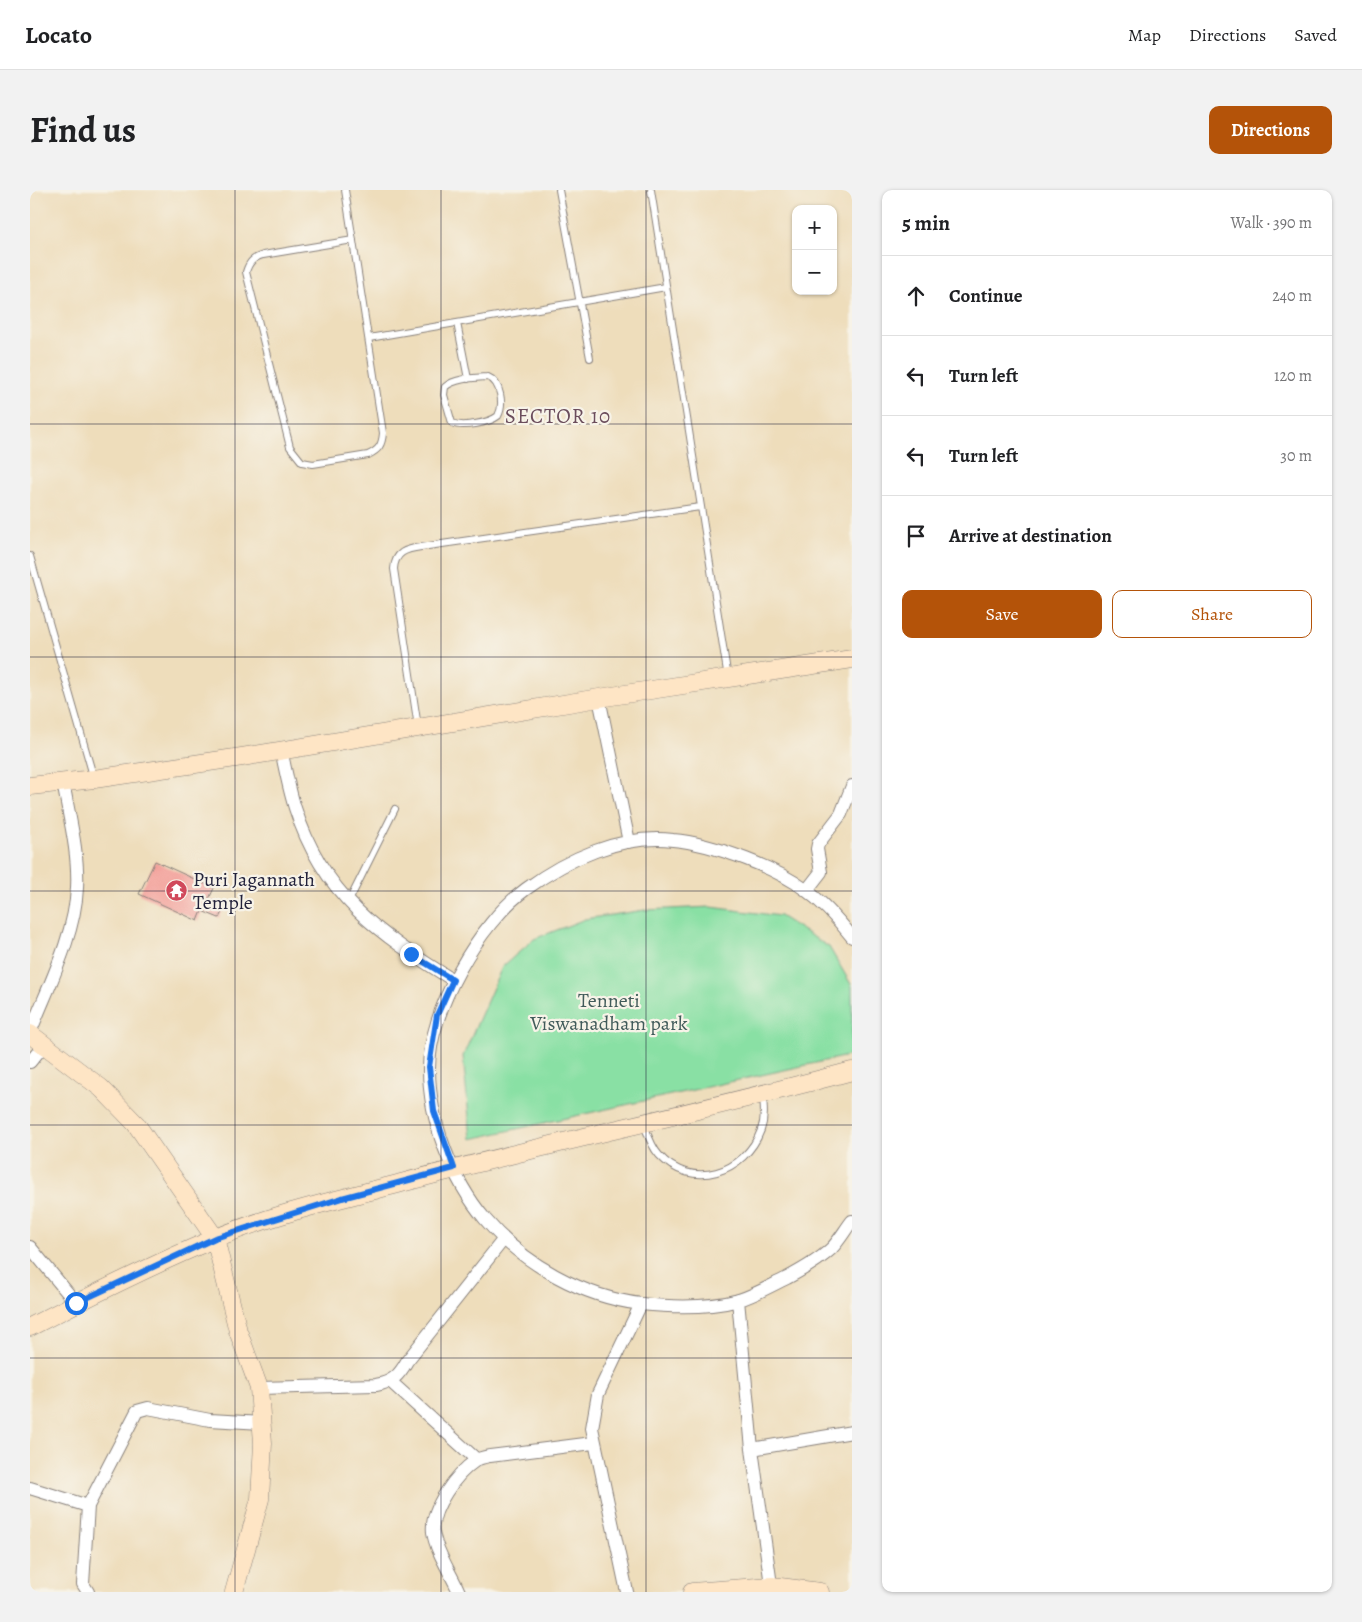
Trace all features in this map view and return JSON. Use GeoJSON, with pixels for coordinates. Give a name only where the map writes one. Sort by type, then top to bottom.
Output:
{"type":"FeatureCollection","features":[{"type":"Feature","properties":{"kind":"street"},"geometry":{"type":"LineString","coordinates":[[30,786],[94,779],[242,757],[281,749],[418,729],[599,698],[852,659]]}},
{"type":"Feature","properties":{"kind":"street"},"geometry":{"type":"LineString","coordinates":[[599,698],[629,842]]}},
{"type":"Feature","properties":{"kind":"street"},"geometry":{"type":"LineString","coordinates":[[281,749],[295,809],[307,839],[325,872],[348,903],[378,930],[453,980]]}},
{"type":"Feature","properties":{"kind":"street"},"geometry":{"type":"LineString","coordinates":[[30,1062],[35,1037],[75,909],[77,888],[76,864],[64,782]]}},
{"type":"Feature","properties":{"kind":"street"},"geometry":{"type":"LineString","coordinates":[[807,890],[821,872],[818,844],[841,814],[852,786]]}},
{"type":"Feature","properties":{"kind":"street"},"geometry":{"type":"LineString","coordinates":[[852,937],[807,890],[782,873],[715,848],[671,839],[629,842],[574,859],[524,890],[489,926],[453,980],[437,1015],[429,1067],[434,1111],[454,1168],[475,1207],[503,1240],[561,1279],[615,1301],[674,1308],[738,1300],[804,1270],[831,1249],[852,1221]]}},
{"type":"Feature","properties":{"kind":"street"},"geometry":{"type":"LineString","coordinates":[[35,1037],[102,1088],[136,1124],[215,1238],[238,1331],[259,1388],[262,1423],[263,1443],[260,1499],[234,1592]]}},
{"type":"Feature","properties":{"kind":"street"},"geometry":{"type":"LineString","coordinates":[[30,1327],[76,1303],[215,1238],[342,1198],[454,1168],[763,1095],[852,1071]]}},
{"type":"Feature","properties":{"kind":"street"},"geometry":{"type":"LineString","coordinates":[[259,1388],[376,1385],[390,1382],[400,1374],[407,1361],[503,1240]]}},
{"type":"Feature","properties":{"kind":"street"},"geometry":{"type":"LineString","coordinates":[[30,1247],[76,1303]]}},
{"type":"Feature","properties":{"kind":"street"},"geometry":{"type":"LineString","coordinates":[[738,1300],[752,1449],[772,1589]]}},
{"type":"Feature","properties":{"kind":"street"},"geometry":{"type":"LineString","coordinates":[[626,1592],[593,1443],[593,1413],[598,1394],[641,1304]]}},
{"type":"Feature","properties":{"kind":"street"},"geometry":{"type":"LineString","coordinates":[[390,1382],[477,1460]]}},
{"type":"Feature","properties":{"kind":"street"},"geometry":{"type":"LineString","coordinates":[[88,1592],[82,1584],[88,1506],[134,1416],[141,1408],[210,1420],[262,1423]]}},
{"type":"Feature","properties":{"kind":"street"},"geometry":{"type":"LineString","coordinates":[[752,1449],[852,1432]]}},
{"type":"Feature","properties":{"kind":"street"},"geometry":{"type":"LineString","coordinates":[[459,1592],[433,1531],[434,1518],[450,1488],[477,1460],[490,1456],[593,1443]]}},
{"type":"Feature","properties":{"kind":"street"},"geometry":{"type":"LineString","coordinates":[[30,1488],[88,1506]]}},
{"type":"Feature","properties":{"kind":"street"},"geometry":{"type":"LineString","coordinates":[[692,1592],[772,1589],[820,1592]]}},
{"type":"Feature","properties":{"kind":"lane"},"geometry":{"type":"LineString","coordinates":[[345,190],[384,433],[381,446],[376,451],[368,454],[312,464],[302,462],[290,447],[246,272],[248,264],[254,258],[352,240]]}},
{"type":"Feature","properties":{"kind":"lane"},"geometry":{"type":"LineString","coordinates":[[559,190],[590,358]]}},
{"type":"Feature","properties":{"kind":"lane"},"geometry":{"type":"LineString","coordinates":[[651,190],[728,679]]}},
{"type":"Feature","properties":{"kind":"lane"},"geometry":{"type":"LineString","coordinates":[[369,338],[666,287]]}},
{"type":"Feature","properties":{"kind":"lane"},"geometry":{"type":"LineString","coordinates":[[457,323],[468,379]]}},
{"type":"Feature","properties":{"kind":"lane"},"geometry":{"type":"LineString","coordinates":[[488,377],[496,382],[501,408],[495,419],[459,425],[455,425],[450,420],[444,395],[445,387],[449,383],[468,379],[488,377]]}},
{"type":"Feature","properties":{"kind":"lane"},"geometry":{"type":"LineString","coordinates":[[418,729],[394,569],[396,557],[402,552],[421,546],[700,507]]}},
{"type":"Feature","properties":{"kind":"lane"},"geometry":{"type":"LineString","coordinates":[[30,556],[94,779]]}},
{"type":"Feature","properties":{"kind":"lane"},"geometry":{"type":"LineString","coordinates":[[348,903],[395,809]]}},
{"type":"Feature","properties":{"kind":"lane"},"geometry":{"type":"LineString","coordinates":[[644,1124],[650,1143],[659,1155],[670,1164],[685,1172],[700,1175],[717,1173],[733,1167],[747,1156],[755,1144],[763,1122],[763,1095]]}},
{"type":"Feature","properties":{"kind":"green space","name":"Tenneti Viswanadham park"},"geometry":{"type":"Polygon","coordinates":[[[711,907],[780,916],[829,947],[852,986],[852,1055],[471,1139],[463,1056],[502,967],[534,939],[585,919],[645,910],[711,907]]]}},
{"type":"Feature","properties":{"kind":"building","name":"Puri Jagannath Temple"},"geometry":{"type":"Polygon","coordinates":[[[155,861],[214,888],[209,899],[225,906],[219,918],[202,911],[198,921],[139,894],[155,861]]]}},
{"type":"Feature","properties":{"kind":"place","name":"Puri Jagannath Temple"},"geometry":{"type":"Point","coordinates":[177,891]}},
{"type":"Feature","properties":{"kind":"district","name":"SECTOR 10"},"geometry":{"type":"Point","coordinates":[558,416]}},
{"type":"Feature","properties":{"kind":"route"},"geometry":{"type":"LineString","coordinates":[[76,1303],[215,1238],[342,1198],[454,1168],[434,1111],[429,1067],[437,1015],[453,980],[411,954]]}}]}
